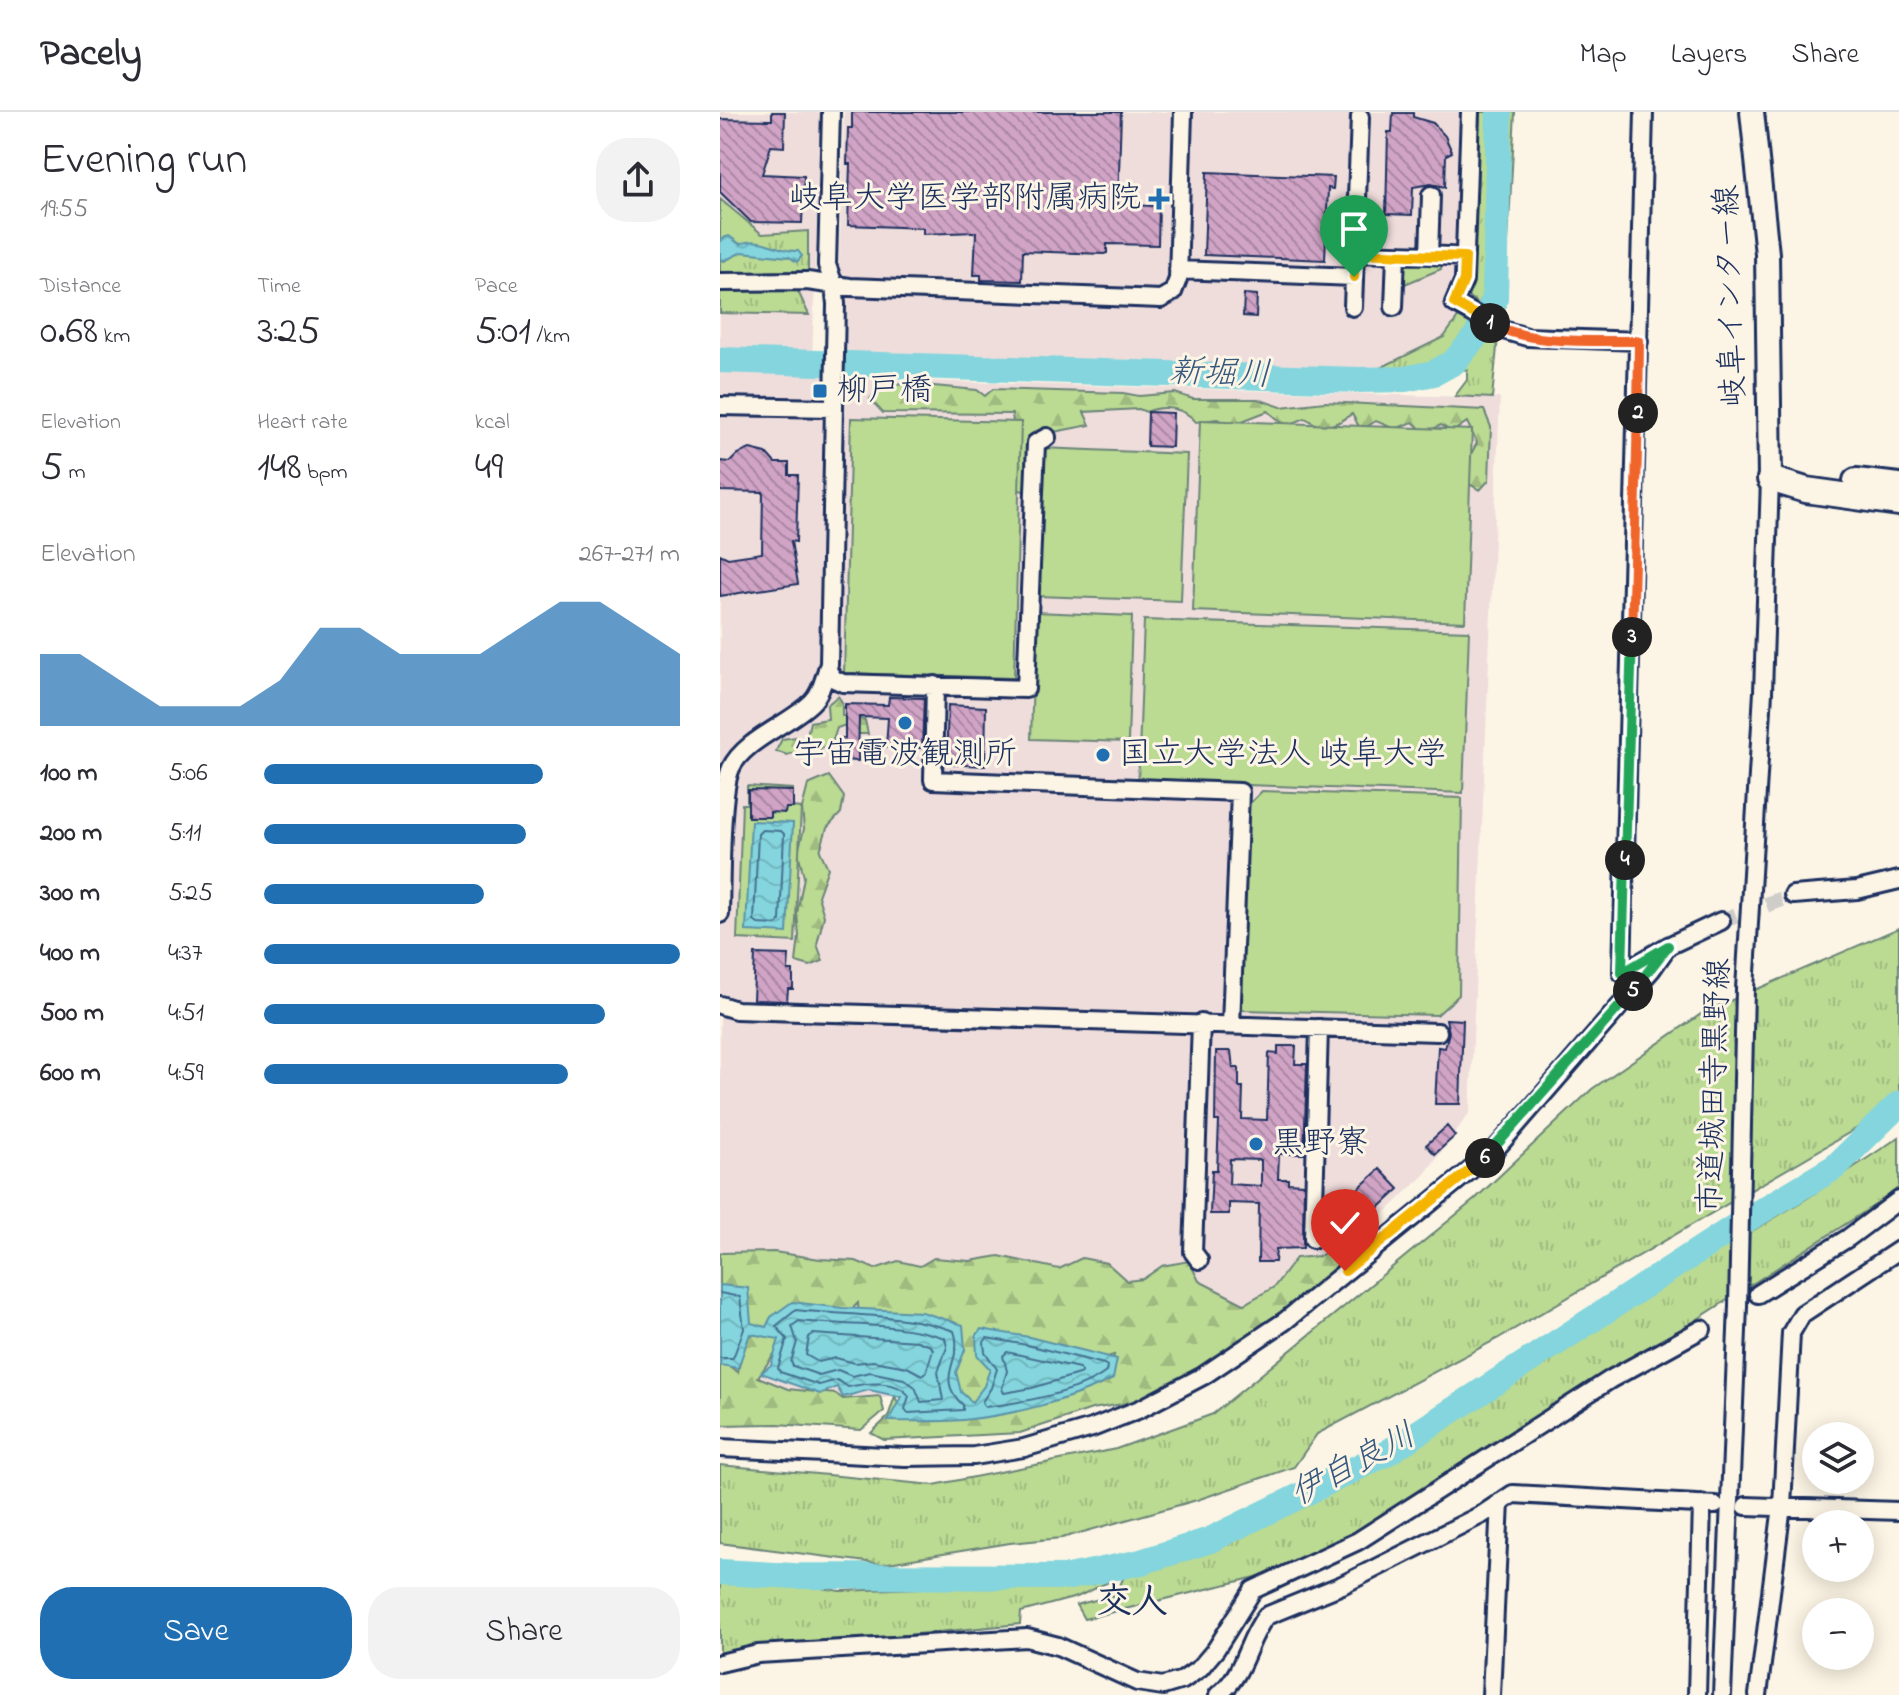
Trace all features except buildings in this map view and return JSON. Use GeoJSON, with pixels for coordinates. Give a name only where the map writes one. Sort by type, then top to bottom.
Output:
{"type":"FeatureCollection","features":[{"type":"Feature","properties":{"kind":"highway"},"geometry":{"type":"LineString","coordinates":[[1770,479],[1805,475],[1899,486]]}},
{"type":"Feature","properties":{"kind":"highway"},"geometry":{"type":"LineString","coordinates":[[1770,479],[1806,490],[1899,503]]}},
{"type":"Feature","properties":{"kind":"main road","name":"岐阜インター線"},"geometry":{"type":"LineString","coordinates":[[1752,112],[1767,254],[1770,479]]}},
{"type":"Feature","properties":{"kind":"street"},"geometry":{"type":"LineString","coordinates":[[720,914],[725,793],[731,768],[744,752],[812,702],[821,688],[827,669],[834,329],[834,285],[827,265],[831,112]]}},
{"type":"Feature","properties":{"kind":"street"},"geometry":{"type":"LineString","coordinates":[[720,282],[807,281],[834,285],[1161,299],[1173,292],[1178,270],[1183,112]]}},
{"type":"Feature","properties":{"kind":"street"},"geometry":{"type":"LineString","coordinates":[[1470,112],[1464,280],[1454,303],[1503,330],[1527,337],[1639,341]]}},
{"type":"Feature","properties":{"kind":"street"},"geometry":{"type":"LineString","coordinates":[[1644,112],[1622,973],[1668,946],[1721,921]]}},
{"type":"Feature","properties":{"kind":"street"},"geometry":{"type":"LineString","coordinates":[[1353,307],[1360,117]]}},
{"type":"Feature","properties":{"kind":"street"},"geometry":{"type":"LineString","coordinates":[[1429,255],[1431,195]]}},
{"type":"Feature","properties":{"kind":"street"},"geometry":{"type":"LineString","coordinates":[[1355,253],[1465,257]]}},
{"type":"Feature","properties":{"kind":"street"},"geometry":{"type":"LineString","coordinates":[[1394,307],[1396,255]]}},
{"type":"Feature","properties":{"kind":"street"},"geometry":{"type":"LineString","coordinates":[[1178,270],[1354,277]]}},
{"type":"Feature","properties":{"kind":"street"},"geometry":{"type":"LineString","coordinates":[[720,406],[833,408]]}},
{"type":"Feature","properties":{"kind":"street"},"geometry":{"type":"LineString","coordinates":[[827,669],[834,679],[843,683],[1026,689],[1036,443],[1047,437]]}},
{"type":"Feature","properties":{"kind":"street","name":"市道城田寺黒野線"},"geometry":{"type":"LineString","coordinates":[[1722,1695],[1738,1306],[1745,989],[1763,692],[1770,479]]}},
{"type":"Feature","properties":{"kind":"street"},"geometry":{"type":"LineString","coordinates":[[935,685],[933,780],[1240,792],[1231,1025]]}},
{"type":"Feature","properties":{"kind":"street"},"geometry":{"type":"LineString","coordinates":[[1793,895],[1857,890],[1899,880]]}},
{"type":"Feature","properties":{"kind":"street"},"geometry":{"type":"LineString","coordinates":[[720,1448],[905,1457],[974,1456],[1024,1448],[1092,1428],[1140,1409],[1191,1382],[1285,1321],[1494,1151],[1652,969],[1668,946]]}},
{"type":"Feature","properties":{"kind":"street"},"geometry":{"type":"LineString","coordinates":[[720,1005],[736,1010],[1438,1032]]}},
{"type":"Feature","properties":{"kind":"street"},"geometry":{"type":"LineString","coordinates":[[1199,1260],[1193,1252],[1201,1023]]}},
{"type":"Feature","properties":{"kind":"street"},"geometry":{"type":"LineString","coordinates":[[1313,1239],[1319,1028]]}},
{"type":"Feature","properties":{"kind":"street"},"geometry":{"type":"LineString","coordinates":[[1758,1294],[1848,1238],[1899,1200]]}},
{"type":"Feature","properties":{"kind":"street"},"geometry":{"type":"LineString","coordinates":[[1758,1695],[1782,1506],[1791,1333],[1802,1314],[1899,1250]]}},
{"type":"Feature","properties":{"kind":"street"},"geometry":{"type":"LineString","coordinates":[[720,1663],[758,1654],[1027,1638],[1058,1646],[1137,1682],[1163,1686],[1183,1680],[1200,1668],[1216,1649],[1253,1590],[1358,1541],[1611,1379],[1702,1329]]}},
{"type":"Feature","properties":{"kind":"street"},"geometry":{"type":"LineString","coordinates":[[1218,1695],[1238,1673],[1266,1616],[1342,1585],[1483,1514],[1513,1494],[1708,1504],[1697,1695]]}},
{"type":"Feature","properties":{"kind":"street"},"geometry":{"type":"LineString","coordinates":[[1491,1695],[1500,1502]]}},
{"type":"Feature","properties":{"kind":"street"},"geometry":{"type":"LineString","coordinates":[[1746,1506],[1899,1511]]}},
{"type":"Feature","properties":{"kind":"shaded area","name":"国立大学法人 岐阜大学"},"geometry":{"type":"Polygon","coordinates":[[[720,112],[821,112],[812,363],[863,379],[1500,398],[1470,1112],[1425,1174],[1351,1246],[1250,1327],[720,1429],[720,112]]]}},
{"type":"Feature","properties":{"kind":"shaded area","name":"岐阜大学医学部附属病院"},"geometry":{"type":"Polygon","coordinates":[[[844,112],[1480,112],[1473,285],[1459,316],[1444,337],[1380,368],[836,354],[844,112]]]}},
{"type":"Feature","properties":{"kind":"green space"},"geometry":{"type":"Polygon","coordinates":[[[1480,112],[1494,112],[1490,296],[1483,307],[1467,296],[1473,285],[1480,112]]]}},
{"type":"Feature","properties":{"kind":"green space"},"geometry":{"type":"Polygon","coordinates":[[[1504,112],[1515,112],[1504,317],[1499,294],[1504,112]]]}},
{"type":"Feature","properties":{"kind":"green space"},"geometry":{"type":"Polygon","coordinates":[[[720,199],[762,234],[808,231],[808,276],[720,279],[720,199]]]}},
{"type":"Feature","properties":{"kind":"green space"},"geometry":{"type":"Polygon","coordinates":[[[1411,262],[1442,262],[1441,269],[1405,284],[1404,267],[1411,262]]]}},
{"type":"Feature","properties":{"kind":"green space"},"geometry":{"type":"Polygon","coordinates":[[[797,289],[809,315],[720,313],[720,290],[733,292],[797,289]]]}},
{"type":"Feature","properties":{"kind":"green space"},"geometry":{"type":"Polygon","coordinates":[[[1459,316],[1498,337],[1492,398],[1455,396],[1467,380],[1467,370],[1432,363],[1386,379],[1380,368],[1444,337],[1459,316]]]}},
{"type":"Feature","properties":{"kind":"green space"},"geometry":{"type":"Polygon","coordinates":[[[912,384],[977,390],[985,396],[993,389],[1139,396],[1175,393],[1193,399],[1258,399],[1281,407],[1325,402],[1484,410],[1491,427],[1489,480],[1480,490],[1467,483],[1467,461],[1477,443],[1467,422],[1452,432],[1441,425],[1425,433],[1413,422],[1395,429],[1376,421],[1361,430],[1352,414],[1323,428],[1305,418],[1286,426],[1268,411],[1232,425],[1217,419],[1196,422],[1179,410],[1159,408],[1146,412],[1139,409],[1084,412],[1090,425],[1033,436],[1036,440],[1026,460],[1033,473],[1027,492],[1016,489],[1012,414],[883,413],[870,399],[882,385],[912,384]]]}},
{"type":"Feature","properties":{"kind":"green space"},"geometry":{"type":"Polygon","coordinates":[[[851,418],[1021,422],[1014,678],[844,673],[851,418]]]}},
{"type":"Feature","properties":{"kind":"green space"},"geometry":{"type":"Polygon","coordinates":[[[1200,420],[1472,430],[1465,622],[1193,611],[1200,420]]]}},
{"type":"Feature","properties":{"kind":"green space"},"geometry":{"type":"Polygon","coordinates":[[[1041,448],[1187,454],[1181,601],[1036,596],[1041,448]]]}},
{"type":"Feature","properties":{"kind":"green space"},"geometry":{"type":"Polygon","coordinates":[[[1035,612],[1132,616],[1128,742],[1031,739],[1035,612]]]}},
{"type":"Feature","properties":{"kind":"green space"},"geometry":{"type":"Polygon","coordinates":[[[1144,620],[1469,631],[1463,793],[1138,781],[1144,620]]]}},
{"type":"Feature","properties":{"kind":"green space"},"geometry":{"type":"Polygon","coordinates":[[[838,696],[842,702],[842,716],[865,720],[868,734],[858,734],[849,724],[837,728],[832,743],[818,754],[807,757],[796,752],[787,755],[776,751],[782,739],[796,737],[805,744],[810,722],[828,719],[827,705],[838,696]]]}},
{"type":"Feature","properties":{"kind":"green space"},"geometry":{"type":"Polygon","coordinates":[[[829,776],[844,797],[841,813],[827,828],[820,851],[828,868],[818,896],[824,916],[817,944],[823,961],[810,966],[796,962],[799,936],[797,913],[804,877],[798,852],[804,829],[802,808],[808,785],[829,776]]]}},
{"type":"Feature","properties":{"kind":"green space"},"geometry":{"type":"Polygon","coordinates":[[[747,786],[793,789],[792,807],[801,808],[795,942],[737,939],[742,804],[747,804],[747,786]]]}},
{"type":"Feature","properties":{"kind":"green space"},"geometry":{"type":"Polygon","coordinates":[[[1262,791],[1462,798],[1459,995],[1437,1015],[1242,1010],[1246,807],[1262,791]]]}},
{"type":"Feature","properties":{"kind":"green space"},"geometry":{"type":"Polygon","coordinates":[[[1899,928],[1899,1093],[1876,1117],[1497,1339],[1317,1434],[1294,1467],[1197,1500],[1062,1538],[1010,1543],[882,1564],[720,1543],[720,1465],[934,1485],[1116,1449],[1213,1414],[1474,1200],[1592,1089],[1704,1012],[1899,928]]]}},
{"type":"Feature","properties":{"kind":"green space"},"geometry":{"type":"Polygon","coordinates":[[[1899,1137],[1899,1187],[1883,1200],[1455,1475],[1304,1560],[1256,1577],[1084,1619],[1076,1605],[1115,1595],[1126,1573],[1210,1548],[1300,1506],[1806,1199],[1899,1137]]]}},
{"type":"Feature","properties":{"kind":"green space"},"geometry":{"type":"Polygon","coordinates":[[[1353,1233],[1367,1241],[1339,1270],[1279,1322],[1178,1385],[1147,1400],[1092,1409],[1020,1433],[884,1440],[871,1433],[888,1417],[895,1396],[901,1411],[896,1421],[979,1417],[1052,1397],[1080,1380],[1082,1387],[1096,1384],[1111,1376],[1114,1355],[1094,1361],[1041,1344],[1012,1348],[1002,1333],[997,1337],[987,1330],[980,1341],[993,1377],[982,1399],[965,1409],[949,1371],[961,1356],[961,1327],[935,1322],[915,1324],[901,1317],[882,1325],[859,1322],[858,1303],[841,1320],[795,1309],[776,1329],[750,1326],[744,1309],[745,1295],[720,1292],[720,1253],[774,1252],[856,1261],[875,1269],[898,1261],[920,1266],[934,1258],[970,1261],[999,1256],[1059,1269],[1082,1258],[1107,1263],[1127,1281],[1143,1279],[1162,1266],[1189,1261],[1199,1281],[1244,1304],[1274,1287],[1296,1258],[1320,1256],[1353,1233]]]}},
{"type":"Feature","properties":{"kind":"green space"},"geometry":{"type":"Polygon","coordinates":[[[765,1331],[784,1340],[758,1377],[788,1389],[836,1394],[843,1399],[880,1396],[884,1411],[861,1430],[777,1424],[720,1425],[720,1360],[738,1372],[745,1337],[765,1331]]]}},
{"type":"Feature","properties":{"kind":"green space"},"geometry":{"type":"Polygon","coordinates":[[[720,1572],[840,1591],[1031,1584],[1105,1575],[1115,1579],[1077,1597],[1021,1612],[1020,1624],[739,1651],[720,1656],[720,1572]]]}},
{"type":"Feature","properties":{"kind":"water"},"geometry":{"type":"Polygon","coordinates":[[[729,236],[740,244],[755,241],[798,251],[802,256],[797,262],[789,257],[742,252],[724,261],[720,258],[720,239],[729,236]]]}},
{"type":"Feature","properties":{"kind":"water"},"geometry":{"type":"Polygon","coordinates":[[[751,821],[793,823],[787,933],[746,931],[751,821]]]}},
{"type":"Feature","properties":{"kind":"water"},"geometry":{"type":"Polygon","coordinates":[[[720,1285],[748,1288],[751,1323],[766,1327],[771,1317],[792,1302],[922,1312],[963,1325],[965,1350],[956,1372],[961,1392],[972,1402],[984,1386],[990,1369],[977,1355],[976,1336],[981,1329],[1029,1337],[1117,1359],[1113,1379],[1059,1400],[1001,1415],[954,1421],[888,1421],[901,1397],[869,1390],[843,1397],[837,1387],[820,1394],[761,1373],[771,1365],[779,1339],[750,1334],[738,1368],[720,1365],[720,1285]]]}},
{"type":"Feature","properties":{"kind":"waterway","name":"新堀川"},"geometry":{"type":"LineString","coordinates":[[720,360],[1359,380],[1405,379],[1434,373],[1454,362],[1477,335],[1495,298],[1499,112]]}},
{"type":"Feature","properties":{"kind":"waterway","name":"伊自良川"},"geometry":{"type":"LineString","coordinates":[[720,1572],[794,1576],[1069,1577],[1141,1562],[1210,1540],[1387,1453],[1736,1226],[1835,1167],[1899,1104]]}},
{"type":"Feature","properties":{"kind":"tunnel"},"geometry":{"type":"LineString","coordinates":[[1721,921],[1793,895]]}},
{"type":"Feature","properties":{"kind":"place","name":"岐阜大学医学部附属病院"},"geometry":{"type":"Point","coordinates":[1159,199]}},
{"type":"Feature","properties":{"kind":"place","name":"柳戸橋"},"geometry":{"type":"Point","coordinates":[820,391]}},
{"type":"Feature","properties":{"kind":"place","name":"宇宙電波観測所"},"geometry":{"type":"Point","coordinates":[905,723]}},
{"type":"Feature","properties":{"kind":"place","name":"国立大学法人 岐阜大学"},"geometry":{"type":"Point","coordinates":[1103,755]}},
{"type":"Feature","properties":{"kind":"place","name":"黒野寮"},"geometry":{"type":"Point","coordinates":[1256,1144]}},
{"type":"Feature","properties":{"kind":"district","name":"交人"},"geometry":{"type":"Point","coordinates":[1132,1603]}},
{"type":"Feature","properties":{"kind":"route"},"geometry":{"type":"LineString","coordinates":[[1345,1271],[1494,1151],[1652,969],[1668,946],[1622,973],[1639,341],[1527,337],[1503,330],[1454,303],[1464,280],[1465,257],[1355,253],[1354,277]]}}]}
